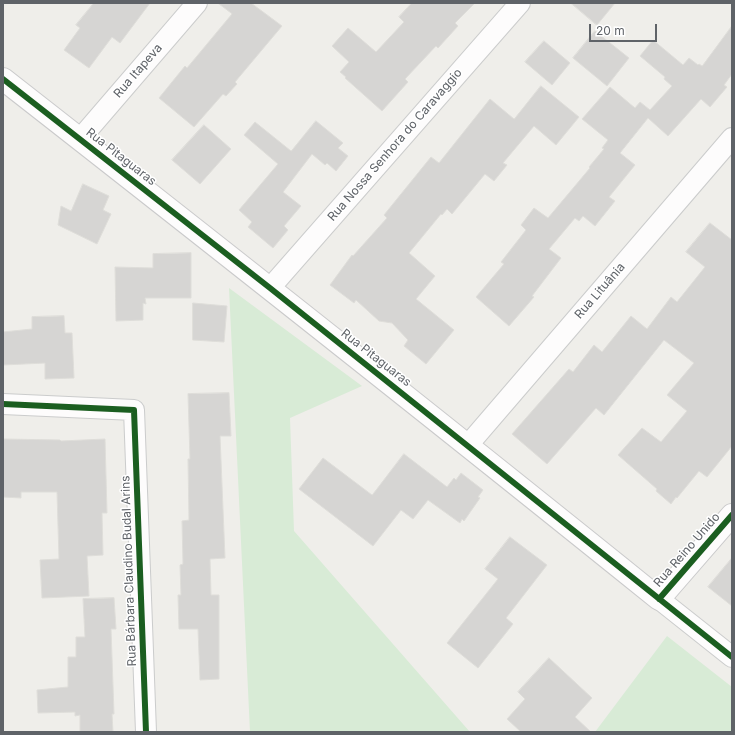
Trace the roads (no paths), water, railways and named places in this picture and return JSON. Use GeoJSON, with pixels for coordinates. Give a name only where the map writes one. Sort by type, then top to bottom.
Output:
{"type":"FeatureCollection","features":[{"type":"Feature","properties":{"kind":"street","name":"Rua Itapeva"},"geometry":{"type":"LineString","coordinates":[[80,139],[197,3]]}},
{"type":"Feature","properties":{"kind":"street","name":"Rua Nossa Senhora do Caravaggio"},"geometry":{"type":"LineString","coordinates":[[270,288],[520,3]]}},
{"type":"Feature","properties":{"kind":"street","name":"Rua Pitaguaras"},"geometry":{"type":"LineString","coordinates":[[3,79],[270,288],[732,657]]}},
{"type":"Feature","properties":{"kind":"street","name":"Rua Lituânia"},"geometry":{"type":"LineString","coordinates":[[468,445],[732,138]]}},
{"type":"Feature","properties":{"kind":"street","name":"Rua Bárbara Claudino Budal Arins"},"geometry":{"type":"LineString","coordinates":[[3,404],[134,410],[146,732]]}},
{"type":"Feature","properties":{"kind":"street","name":"Rua Reino Unido"},"geometry":{"type":"LineString","coordinates":[[659,599],[732,515]]}}]}
